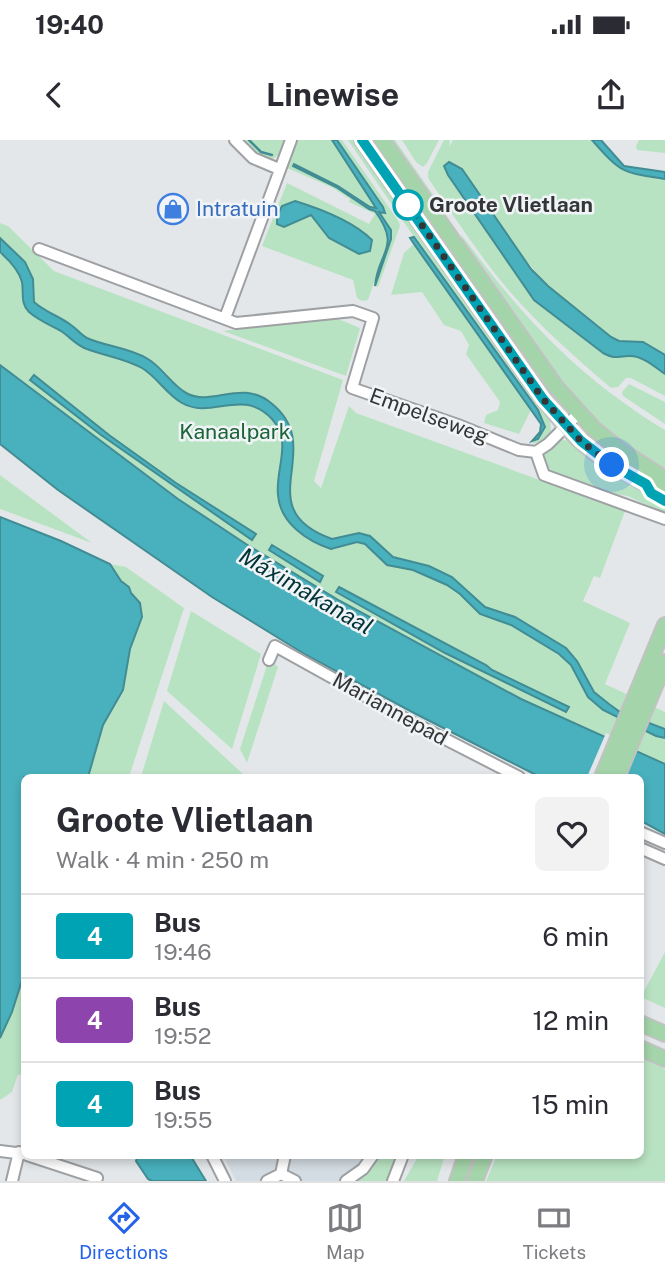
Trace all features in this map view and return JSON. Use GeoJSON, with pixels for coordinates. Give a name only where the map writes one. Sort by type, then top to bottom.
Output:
{"type":"FeatureCollection","features":[{"type":"Feature","properties":{"kind":"main road"},"geometry":{"type":"LineString","coordinates":[[362,140],[543,399],[566,427],[612,465],[665,495]]}},
{"type":"Feature","properties":{"kind":"main road"},"geometry":{"type":"LineString","coordinates":[[382,140],[556,387],[578,414],[620,450],[662,474]]}},
{"type":"Feature","properties":{"kind":"main road"},"geometry":{"type":"LineString","coordinates":[[646,484],[656,484],[665,489]]}},
{"type":"Feature","properties":{"kind":"main road"},"geometry":{"type":"LineString","coordinates":[[646,484],[651,493],[665,501]]}},
{"type":"Feature","properties":{"kind":"main road"},"geometry":{"type":"LineString","coordinates":[[618,774],[665,625]]}},
{"type":"Feature","properties":{"kind":"main road"},"geometry":{"type":"LineString","coordinates":[[604,774],[645,694],[665,662]]}},
{"type":"Feature","properties":{"kind":"main road"},"geometry":{"type":"LineString","coordinates":[[644,1025],[665,1034]]}},
{"type":"Feature","properties":{"kind":"main road"},"geometry":{"type":"LineString","coordinates":[[644,1050],[665,1059]]}},
{"type":"Feature","properties":{"kind":"main road"},"geometry":{"type":"LineString","coordinates":[[457,1181],[465,1159]]}},
{"type":"Feature","properties":{"kind":"main road"},"geometry":{"type":"LineString","coordinates":[[475,1181],[483,1159]]}},
{"type":"Feature","properties":{"kind":"street"},"geometry":{"type":"LineString","coordinates":[[235,140],[253,158],[279,169]]}},
{"type":"Feature","properties":{"kind":"street"},"geometry":{"type":"LineString","coordinates":[[39,249],[225,318],[291,140]]}},
{"type":"Feature","properties":{"kind":"street","name":"Empelseweg"},"geometry":{"type":"LineString","coordinates":[[225,318],[236,323],[353,311],[373,318],[352,388],[519,450],[536,452]]}},
{"type":"Feature","properties":{"kind":"street"},"geometry":{"type":"LineString","coordinates":[[578,414],[536,452],[544,475],[665,519]]}},
{"type":"Feature","properties":{"kind":"street","name":"Mariannepad"},"geometry":{"type":"LineString","coordinates":[[269,660],[275,646],[410,721],[513,774]]}},
{"type":"Feature","properties":{"kind":"street"},"geometry":{"type":"LineString","coordinates":[[644,834],[665,843]]}},
{"type":"Feature","properties":{"kind":"street"},"geometry":{"type":"LineString","coordinates":[[644,850],[665,859]]}},
{"type":"Feature","properties":{"kind":"street"},"geometry":{"type":"LineString","coordinates":[[1,1151],[21,1154]]}},
{"type":"Feature","properties":{"kind":"street"},"geometry":{"type":"LineString","coordinates":[[12,1181],[22,1159]]}},
{"type":"Feature","properties":{"kind":"street"},"geometry":{"type":"LineString","coordinates":[[39,1159],[97,1178]]}},
{"type":"Feature","properties":{"kind":"street"},"geometry":{"type":"LineString","coordinates":[[214,1159],[225,1181]]}},
{"type":"Feature","properties":{"kind":"street"},"geometry":{"type":"LineString","coordinates":[[281,1174],[284,1159]]}},
{"type":"Feature","properties":{"kind":"street"},"geometry":{"type":"LineString","coordinates":[[346,1181],[363,1169],[370,1159]]}},
{"type":"Feature","properties":{"kind":"street"},"geometry":{"type":"LineString","coordinates":[[393,1181],[401,1159]]}},
{"type":"Feature","properties":{"kind":"street"},"geometry":{"type":"LineString","coordinates":[[267,1181],[281,1174]]}},
{"type":"Feature","properties":{"kind":"street"},"geometry":{"type":"LineString","coordinates":[[281,1174],[295,1181]]}},
{"type":"Feature","properties":{"kind":"shaded area"},"geometry":{"type":"Polygon","coordinates":[[[225,1159],[385,1159],[376,1181],[236,1181],[225,1159]]]}},
{"type":"Feature","properties":{"kind":"green space"},"geometry":{"type":"Polygon","coordinates":[[[242,140],[284,140],[279,155],[271,160],[256,154],[242,140]]]}},
{"type":"Feature","properties":{"kind":"green space"},"geometry":{"type":"Polygon","coordinates":[[[295,140],[332,140],[377,206],[371,207],[338,186],[294,166],[375,211],[385,224],[389,239],[368,300],[357,298],[353,280],[262,246],[287,183],[369,224],[375,214],[349,202],[350,199],[331,187],[287,168],[285,174],[283,172],[295,140]],[[309,205],[277,223],[284,227],[311,215],[329,239],[359,254],[367,235],[309,205]]]}},
{"type":"Feature","properties":{"kind":"green space"},"geometry":{"type":"Polygon","coordinates":[[[337,140],[342,140],[399,222],[400,226],[378,287],[375,286],[391,239],[391,230],[378,211],[384,212],[337,140]]]}},
{"type":"Feature","properties":{"kind":"green space"},"geometry":{"type":"Polygon","coordinates":[[[348,140],[355,140],[550,417],[551,432],[545,439],[534,444],[545,427],[538,410],[348,140]]]}},
{"type":"Feature","properties":{"kind":"green space"},"geometry":{"type":"Polygon","coordinates":[[[367,140],[380,147],[558,399],[553,403],[367,140]]]}},
{"type":"Feature","properties":{"kind":"green space"},"geometry":{"type":"Polygon","coordinates":[[[388,140],[395,140],[441,206],[429,198],[388,140]]]}},
{"type":"Feature","properties":{"kind":"green space"},"geometry":{"type":"Polygon","coordinates":[[[402,140],[439,140],[423,167],[416,162],[402,140]]]}},
{"type":"Feature","properties":{"kind":"green space"},"geometry":{"type":"Polygon","coordinates":[[[444,140],[450,140],[449,147],[453,140],[592,140],[623,170],[665,179],[665,355],[643,342],[619,341],[611,337],[548,286],[444,166],[534,300],[603,353],[614,357],[635,356],[657,368],[665,374],[665,396],[631,378],[626,378],[618,387],[611,388],[549,332],[506,287],[428,178],[428,172],[444,140]]]}},
{"type":"Feature","properties":{"kind":"green space"},"geometry":{"type":"Polygon","coordinates":[[[639,140],[665,140],[665,153],[637,150],[639,140]]]}},
{"type":"Feature","properties":{"kind":"green space","name":"Kanaalpark"},"geometry":{"type":"Polygon","coordinates":[[[0,223],[8,226],[54,271],[343,380],[314,481],[321,488],[349,406],[356,413],[625,511],[600,578],[594,576],[583,601],[630,623],[605,684],[665,712],[665,764],[521,699],[340,601],[178,499],[0,365],[0,223]]]}},
{"type":"Feature","properties":{"kind":"green space"},"geometry":{"type":"Polygon","coordinates":[[[461,234],[506,292],[553,343],[605,389],[665,430],[665,470],[606,432],[567,391],[532,346],[468,252],[461,234]]]}},
{"type":"Feature","properties":{"kind":"green space"},"geometry":{"type":"Polygon","coordinates":[[[414,244],[531,410],[519,434],[484,423],[486,415],[498,410],[500,402],[466,354],[469,345],[461,331],[444,325],[422,292],[391,295],[404,253],[414,244]]]}},
{"type":"Feature","properties":{"kind":"green space"},"geometry":{"type":"Polygon","coordinates":[[[331,316],[360,328],[346,376],[223,331],[331,316]]]}},
{"type":"Feature","properties":{"kind":"green space"},"geometry":{"type":"Polygon","coordinates":[[[629,384],[665,402],[665,424],[623,396],[622,392],[629,384]]]}},
{"type":"Feature","properties":{"kind":"green space"},"geometry":{"type":"Polygon","coordinates":[[[560,439],[573,442],[618,478],[662,503],[665,506],[665,514],[628,496],[602,492],[551,473],[543,459],[547,449],[560,439]]]}},
{"type":"Feature","properties":{"kind":"green space"},"geometry":{"type":"Polygon","coordinates":[[[0,475],[92,543],[0,509],[0,475]]]}},
{"type":"Feature","properties":{"kind":"green space"},"geometry":{"type":"Polygon","coordinates":[[[110,564],[126,567],[184,608],[130,774],[89,774],[103,725],[123,690],[130,649],[142,617],[140,603],[129,587],[121,581],[110,564]]]}},
{"type":"Feature","properties":{"kind":"green space"},"geometry":{"type":"Polygon","coordinates":[[[191,611],[261,654],[232,749],[167,691],[191,611]]]}},
{"type":"Feature","properties":{"kind":"green space"},"geometry":{"type":"Polygon","coordinates":[[[269,659],[278,667],[247,763],[240,749],[269,659]]]}},
{"type":"Feature","properties":{"kind":"green space"},"geometry":{"type":"Polygon","coordinates":[[[164,701],[243,774],[142,774],[164,701]]]}},
{"type":"Feature","properties":{"kind":"green space"},"geometry":{"type":"Polygon","coordinates":[[[665,952],[665,1008],[644,998],[644,991],[665,952]]]}},
{"type":"Feature","properties":{"kind":"green space"},"geometry":{"type":"Polygon","coordinates":[[[21,984],[21,1075],[18,1074],[12,1092],[0,1100],[0,1038],[21,984]]]}},
{"type":"Feature","properties":{"kind":"green space"},"geometry":{"type":"Polygon","coordinates":[[[644,1059],[665,1069],[665,1181],[486,1181],[495,1159],[644,1159],[644,1059]]]}},
{"type":"Feature","properties":{"kind":"green space"},"geometry":{"type":"Polygon","coordinates":[[[376,1159],[397,1159],[388,1181],[354,1181],[376,1159]]]}},
{"type":"Feature","properties":{"kind":"green space"},"geometry":{"type":"Polygon","coordinates":[[[417,1159],[444,1159],[437,1181],[404,1181],[417,1159]]]}},
{"type":"Feature","properties":{"kind":"water"},"geometry":{"type":"Polygon","coordinates":[[[332,140],[337,140],[383,207],[385,213],[379,212],[391,230],[391,239],[375,286],[388,242],[383,223],[375,211],[336,187],[293,166],[294,164],[338,186],[370,207],[376,208],[332,140]]]}},
{"type":"Feature","properties":{"kind":"water"},"geometry":{"type":"Polygon","coordinates":[[[592,140],[601,140],[624,166],[665,172],[665,179],[639,175],[623,169],[609,159],[592,140]]]}},
{"type":"Feature","properties":{"kind":"water"},"geometry":{"type":"Polygon","coordinates":[[[449,162],[462,169],[531,269],[548,286],[611,337],[619,341],[643,342],[665,355],[665,374],[640,358],[614,357],[603,353],[534,300],[448,175],[444,166],[449,162]]]}},
{"type":"Feature","properties":{"kind":"water"},"geometry":{"type":"Polygon","coordinates":[[[295,201],[356,227],[372,240],[370,251],[359,254],[329,238],[311,215],[284,227],[277,224],[277,216],[282,206],[295,201]]]}},
{"type":"Feature","properties":{"kind":"water"},"geometry":{"type":"Polygon","coordinates":[[[414,237],[538,410],[545,427],[538,439],[532,441],[540,432],[541,424],[410,238],[414,237]]]}},
{"type":"Feature","properties":{"kind":"water"},"geometry":{"type":"Polygon","coordinates":[[[0,238],[25,262],[33,279],[34,302],[85,337],[148,359],[188,394],[207,397],[249,393],[271,403],[287,421],[293,439],[290,494],[294,511],[307,526],[332,539],[359,533],[370,536],[393,557],[429,566],[452,577],[485,607],[515,617],[566,648],[577,661],[594,692],[620,712],[665,729],[665,738],[603,710],[588,697],[571,665],[559,654],[511,625],[480,614],[447,585],[413,570],[387,565],[365,544],[357,542],[331,549],[296,530],[280,505],[278,485],[282,446],[278,428],[272,419],[249,405],[204,408],[182,403],[142,368],[83,348],[61,331],[36,318],[24,305],[19,273],[0,252],[0,238]]]}},
{"type":"Feature","properties":{"kind":"water","name":"Máximakanaal"},"geometry":{"type":"Polygon","coordinates":[[[0,365],[178,499],[340,601],[521,699],[665,764],[665,834],[644,823],[644,774],[534,774],[414,713],[306,655],[212,597],[58,490],[0,444],[0,365]]]}},
{"type":"Feature","properties":{"kind":"water"},"geometry":{"type":"Polygon","coordinates":[[[34,375],[109,435],[176,483],[256,534],[252,540],[101,435],[30,380],[34,375]]]}},
{"type":"Feature","properties":{"kind":"water"},"geometry":{"type":"Polygon","coordinates":[[[0,517],[110,564],[140,603],[142,617],[130,649],[123,690],[103,725],[89,774],[21,774],[21,984],[0,1038],[0,517]]]}},
{"type":"Feature","properties":{"kind":"water"},"geometry":{"type":"Polygon","coordinates":[[[272,545],[323,576],[320,582],[269,550],[272,545]]]}},
{"type":"Feature","properties":{"kind":"water"},"geometry":{"type":"Polygon","coordinates":[[[339,587],[492,670],[569,707],[566,712],[445,653],[336,592],[339,587]]]}},
{"type":"Feature","properties":{"kind":"water"},"geometry":{"type":"Polygon","coordinates":[[[192,1159],[206,1181],[152,1181],[136,1161],[192,1159]]]}},
{"type":"Feature","properties":{"kind":"pier"},"geometry":{"type":"Polygon","coordinates":[[[606,733],[638,748],[626,774],[588,774],[606,733]]]}},
{"type":"Feature","properties":{"kind":"waterway"},"geometry":{"type":"LineString","coordinates":[[249,140],[261,152],[272,155]]}},
{"type":"Feature","properties":{"kind":"bus line","name":"4"},"geometry":{"type":"LineString","coordinates":[[362,140],[543,399],[566,427],[597,454],[646,484],[651,493],[665,501]]}},
{"type":"Feature","properties":{"kind":"place","name":"Groote Vlietlaan"},"geometry":{"type":"Point","coordinates":[408,205]}},
{"type":"Feature","properties":{"kind":"place","name":"Intratuin"},"geometry":{"type":"Point","coordinates":[173,209]}},
{"type":"Feature","properties":{"kind":"route"},"geometry":{"type":"LineString","coordinates":[[408,205],[543,399],[566,427],[612,465]]}}]}
